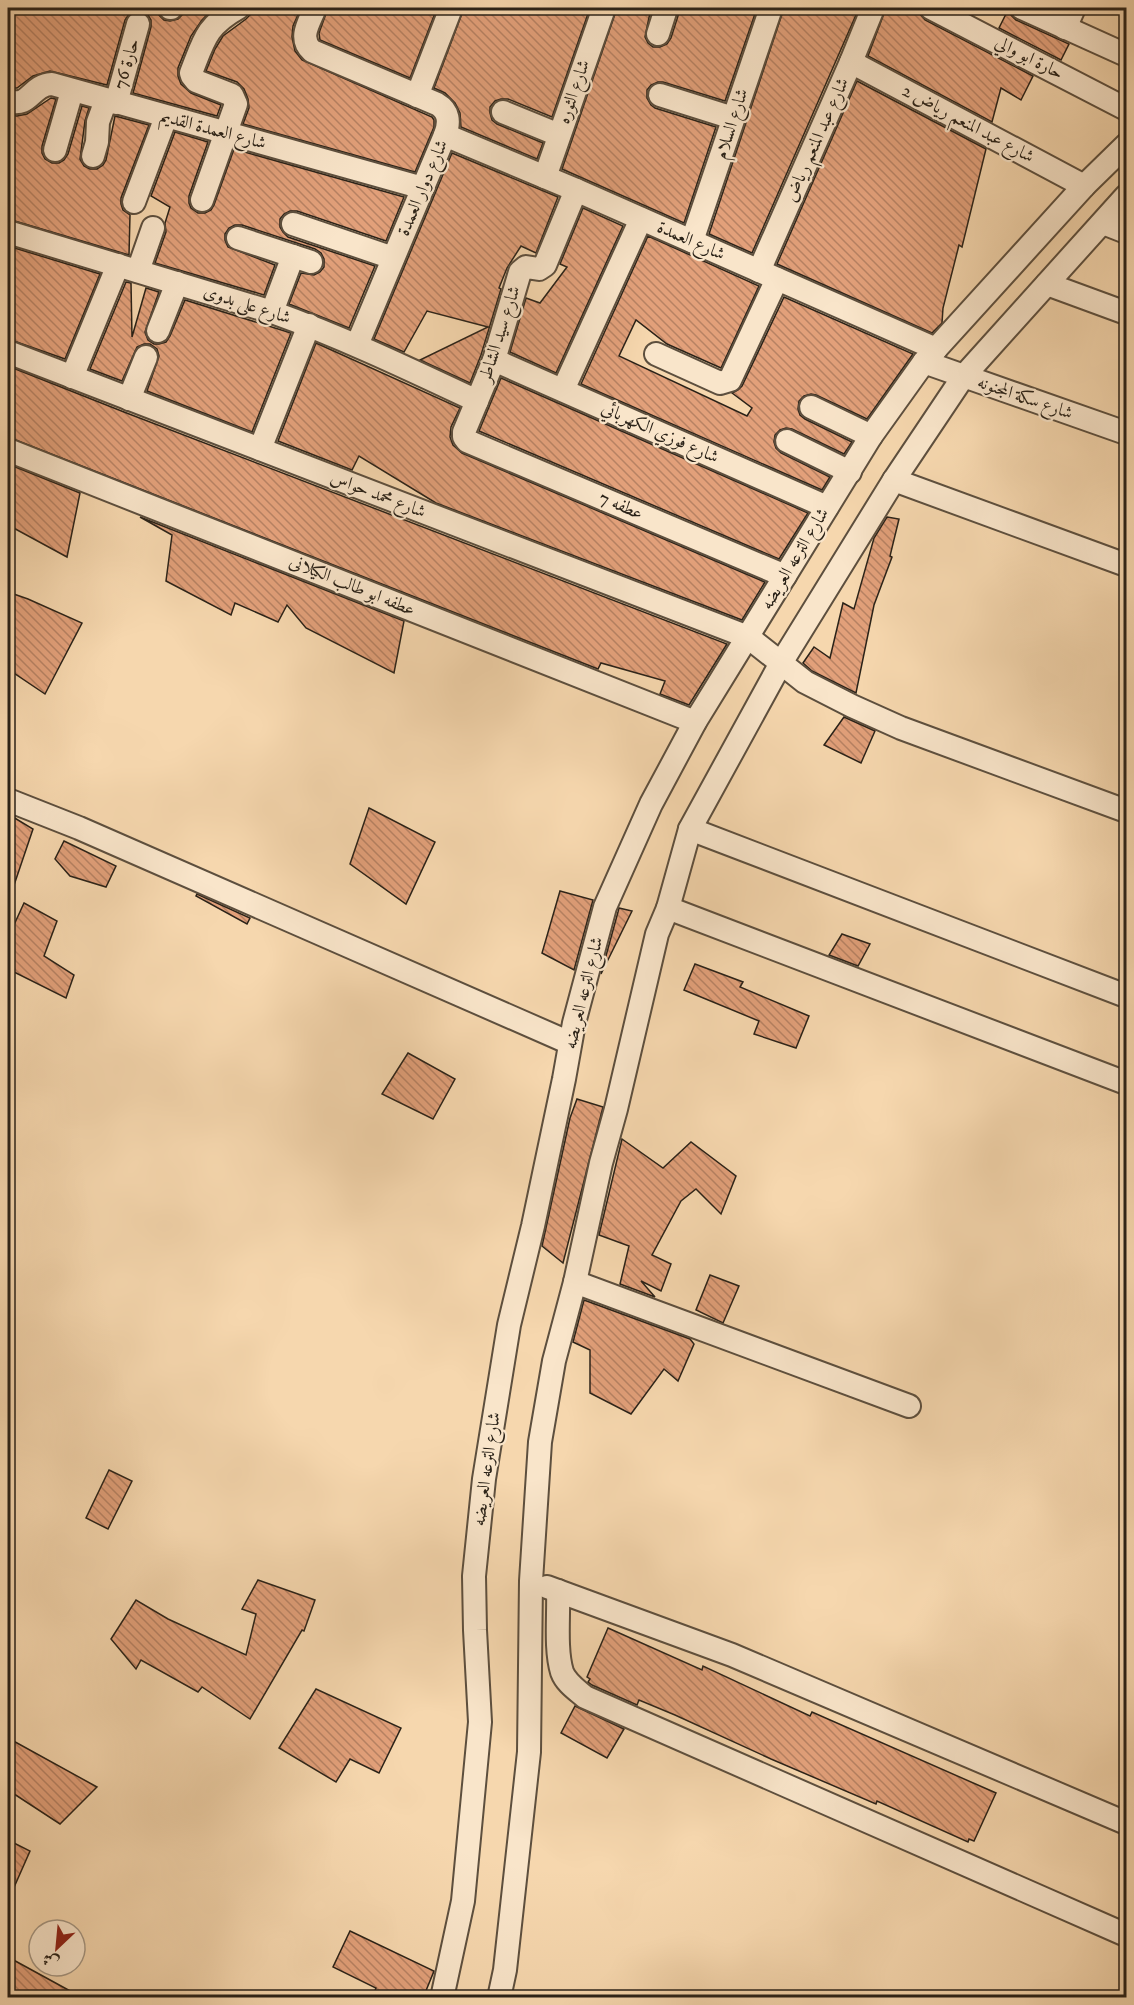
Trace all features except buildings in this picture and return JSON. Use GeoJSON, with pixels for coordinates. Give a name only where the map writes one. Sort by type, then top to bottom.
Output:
{"type":"FeatureCollection","features":[{"type":"Feature","properties":{"kind":"street"},"geometry":{"type":"LineString","coordinates":[[202,200],[235,108],[234,98],[229,93],[196,81],[191,73],[212,27],[224,15],[238,8]]}},
{"type":"Feature","properties":{"kind":"street","name":"شارع دوار العمدة"},"geometry":{"type":"LineString","coordinates":[[315,8],[304,36],[305,42],[312,51],[442,107],[449,125],[357,345]]}},
{"type":"Feature","properties":{"kind":"street"},"geometry":{"type":"LineString","coordinates":[[417,96],[451,8]]}},
{"type":"Feature","properties":{"kind":"street","name":"شارع الثوره"},"geometry":{"type":"LineString","coordinates":[[545,177],[604,8]]}},
{"type":"Feature","properties":{"kind":"street"},"geometry":{"type":"LineString","coordinates":[[658,34],[665,12],[664,8]]}},
{"type":"Feature","properties":{"kind":"street","name":"شارع السلام"},"geometry":{"type":"LineString","coordinates":[[692,241],[771,8]]}},
{"type":"Feature","properties":{"kind":"street","name":"شارع عبد المنعم رياض"},"geometry":{"type":"LineString","coordinates":[[656,354],[720,383],[730,380],[768,275],[873,8]]}},
{"type":"Feature","properties":{"kind":"street","name":"حارة ابو والي"},"geometry":{"type":"LineString","coordinates":[[931,8],[1126,109]]}},
{"type":"Feature","properties":{"kind":"street"},"geometry":{"type":"LineString","coordinates":[[1022,8],[1070,18],[1126,55]]}},
{"type":"Feature","properties":{"kind":"street","name":"حارة 76"},"geometry":{"type":"LineString","coordinates":[[93,156],[97,142],[98,122],[111,101],[138,24]]}},
{"type":"Feature","properties":{"kind":"street","name":"شارع عبد المنعم رياض 2"},"geometry":{"type":"LineString","coordinates":[[851,62],[1084,186]]}},
{"type":"Feature","properties":{"kind":"street","name":"شارع العمدة القديم"},"geometry":{"type":"LineString","coordinates":[[8,101],[15,103],[25,101],[36,90],[52,84],[423,188]]}},
{"type":"Feature","properties":{"kind":"street"},"geometry":{"type":"LineString","coordinates":[[55,150],[72,91]]}},
{"type":"Feature","properties":{"kind":"street"},"geometry":{"type":"LineString","coordinates":[[660,95],[734,118]]}},
{"type":"Feature","properties":{"kind":"street"},"geometry":{"type":"LineString","coordinates":[[503,112],[559,135]]}},
{"type":"Feature","properties":{"kind":"street"},"geometry":{"type":"LineString","coordinates":[[134,202],[166,117]]}},
{"type":"Feature","properties":{"kind":"street","name":"شارع العمدة"},"geometry":{"type":"LineString","coordinates":[[445,135],[768,275],[930,356]]}},
{"type":"Feature","properties":{"kind":"street","name":"شارع الترعه العريضه"},"geometry":{"type":"LineString","coordinates":[[442,1998],[463,1901],[480,1722],[474,1576],[484,1479],[508,1325],[535,1215],[574,1023],[605,907],[651,804],[695,722],[871,436],[930,356],[1084,186],[1126,145]]}},
{"type":"Feature","properties":{"kind":"street","name":"شارع سيد الشاطر"},"geometry":{"type":"LineString","coordinates":[[464,432],[494,360],[520,272],[526,267],[539,269],[545,265],[576,190]]}},
{"type":"Feature","properties":{"kind":"street"},"geometry":{"type":"LineString","coordinates":[[499,1998],[505,1970],[529,1752],[531,1581],[540,1442],[554,1361],[575,1282],[601,1163],[657,934],[668,908],[690,829],[781,663],[894,480],[963,377],[1126,196]]}},
{"type":"Feature","properties":{"kind":"street"},"geometry":{"type":"LineString","coordinates":[[563,390],[641,219]]}},
{"type":"Feature","properties":{"kind":"street"},"geometry":{"type":"LineString","coordinates":[[1103,223],[1126,232]]}},
{"type":"Feature","properties":{"kind":"street"},"geometry":{"type":"LineString","coordinates":[[293,224],[393,258]]}},
{"type":"Feature","properties":{"kind":"street"},"geometry":{"type":"LineString","coordinates":[[72,377],[128,268],[153,228]]}},
{"type":"Feature","properties":{"kind":"street","name":"شارع على بدوى"},"geometry":{"type":"LineString","coordinates":[[8,232],[309,325],[477,401]]}},
{"type":"Feature","properties":{"kind":"street"},"geometry":{"type":"LineString","coordinates":[[238,238],[302,259],[272,312]]}},
{"type":"Feature","properties":{"kind":"street"},"geometry":{"type":"LineString","coordinates":[[158,331],[177,283]]}},
{"type":"Feature","properties":{"kind":"street"},"geometry":{"type":"LineString","coordinates":[[1047,284],[1126,313]]}},
{"type":"Feature","properties":{"kind":"street"},"geometry":{"type":"LineString","coordinates":[[260,450],[309,325]]}},
{"type":"Feature","properties":{"kind":"street","name":"شارع محمد حواس"},"geometry":{"type":"LineString","coordinates":[[8,352],[748,637],[812,686],[901,728],[1126,811]]}},
{"type":"Feature","properties":{"kind":"street","name":"شارع سكة المجنونه"},"geometry":{"type":"LineString","coordinates":[[930,356],[963,377],[1126,433]]}},
{"type":"Feature","properties":{"kind":"street"},"geometry":{"type":"LineString","coordinates":[[129,399],[146,357]]}},
{"type":"Feature","properties":{"kind":"street","name":"شارع فوزي الكهربائي"},"geometry":{"type":"LineString","coordinates":[[494,360],[826,507]]}},
{"type":"Feature","properties":{"kind":"street"},"geometry":{"type":"LineString","coordinates":[[811,407],[871,436]]}},
{"type":"Feature","properties":{"kind":"street","name":"عطفه 7"},"geometry":{"type":"LineString","coordinates":[[464,432],[467,441],[785,576]]}},
{"type":"Feature","properties":{"kind":"street"},"geometry":{"type":"LineString","coordinates":[[787,441],[850,472]]}},
{"type":"Feature","properties":{"kind":"street","name":"عطفه ابو طالب الكيلانى"},"geometry":{"type":"LineString","coordinates":[[8,450],[695,722]]}},
{"type":"Feature","properties":{"kind":"street"},"geometry":{"type":"LineString","coordinates":[[894,480],[1126,565]]}},
{"type":"Feature","properties":{"kind":"street"},"geometry":{"type":"LineString","coordinates":[[8,800],[79,828],[570,1043]]}},
{"type":"Feature","properties":{"kind":"street"},"geometry":{"type":"LineString","coordinates":[[690,829],[1126,996]]}},
{"type":"Feature","properties":{"kind":"street"},"geometry":{"type":"LineString","coordinates":[[668,908],[1126,1083]]}},
{"type":"Feature","properties":{"kind":"street"},"geometry":{"type":"LineString","coordinates":[[575,1282],[909,1406]]}},
{"type":"Feature","properties":{"kind":"street"},"geometry":{"type":"LineString","coordinates":[[531,1581],[732,1655],[1126,1823]]}},
{"type":"Feature","properties":{"kind":"street"},"geometry":{"type":"LineString","coordinates":[[558,1591],[562,1674],[571,1686],[585,1696],[1126,1935]]}}]}
